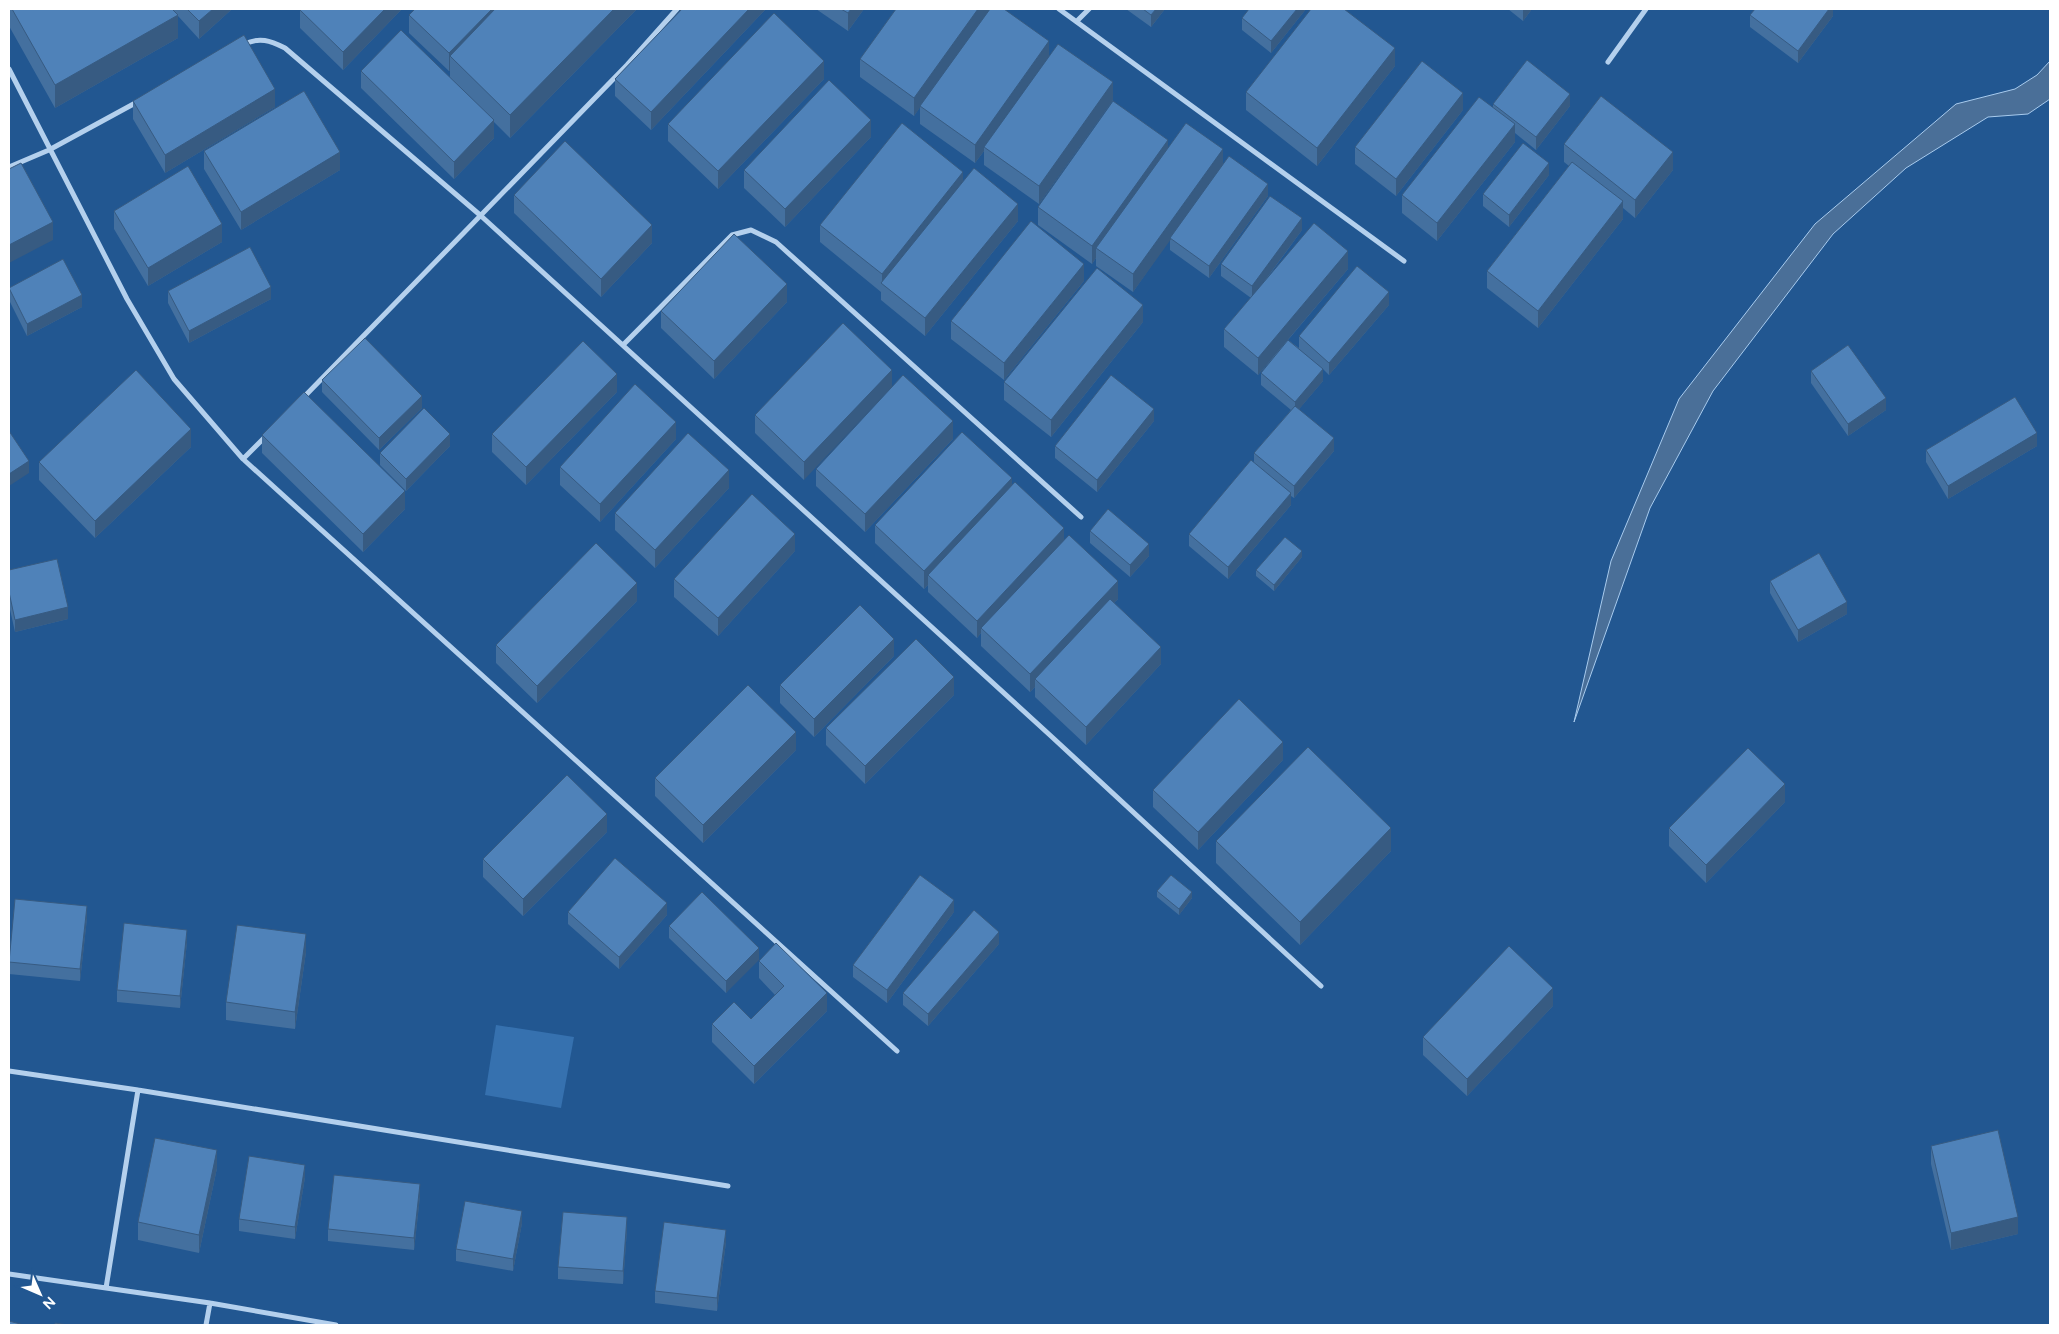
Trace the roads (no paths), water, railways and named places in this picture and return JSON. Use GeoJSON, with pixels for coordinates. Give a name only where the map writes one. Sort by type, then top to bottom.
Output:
{"type":"FeatureCollection","features":[{"type":"Feature","properties":{"kind":"street"},"geometry":{"type":"LineString","coordinates":[[297,404],[627,65],[677,9]]}},
{"type":"Feature","properties":{"kind":"street"},"geometry":{"type":"LineString","coordinates":[[1059,9],[1404,261]]}},
{"type":"Feature","properties":{"kind":"street"},"geometry":{"type":"LineString","coordinates":[[1077,22],[1089,9]]}},
{"type":"Feature","properties":{"kind":"street"},"geometry":{"type":"LineString","coordinates":[[1608,62],[1646,9]]}},
{"type":"Feature","properties":{"kind":"street"},"geometry":{"type":"LineString","coordinates":[[240,47],[248,42],[268,40],[285,48],[480,215],[1060,743],[1321,986]]}},
{"type":"Feature","properties":{"kind":"street"},"geometry":{"type":"LineString","coordinates":[[9,69],[49,150],[128,299],[174,379],[243,459],[897,1051]]}},
{"type":"Feature","properties":{"kind":"street"},"geometry":{"type":"LineString","coordinates":[[9,167],[49,150],[144,98]]}},
{"type":"Feature","properties":{"kind":"street"},"geometry":{"type":"LineString","coordinates":[[623,345],[732,235],[751,230],[776,242],[1081,517]]}},
{"type":"Feature","properties":{"kind":"street"},"geometry":{"type":"LineString","coordinates":[[243,459],[270,432]]}},
{"type":"Feature","properties":{"kind":"street"},"geometry":{"type":"LineString","coordinates":[[9,1071],[138,1090],[728,1186]]}},
{"type":"Feature","properties":{"kind":"street"},"geometry":{"type":"LineString","coordinates":[[106,1288],[138,1090]]}},
{"type":"Feature","properties":{"kind":"street"},"geometry":{"type":"LineString","coordinates":[[9,1274],[210,1303],[336,1325]]}},
{"type":"Feature","properties":{"kind":"street"},"geometry":{"type":"LineString","coordinates":[[206,1325],[210,1303]]}}]}
